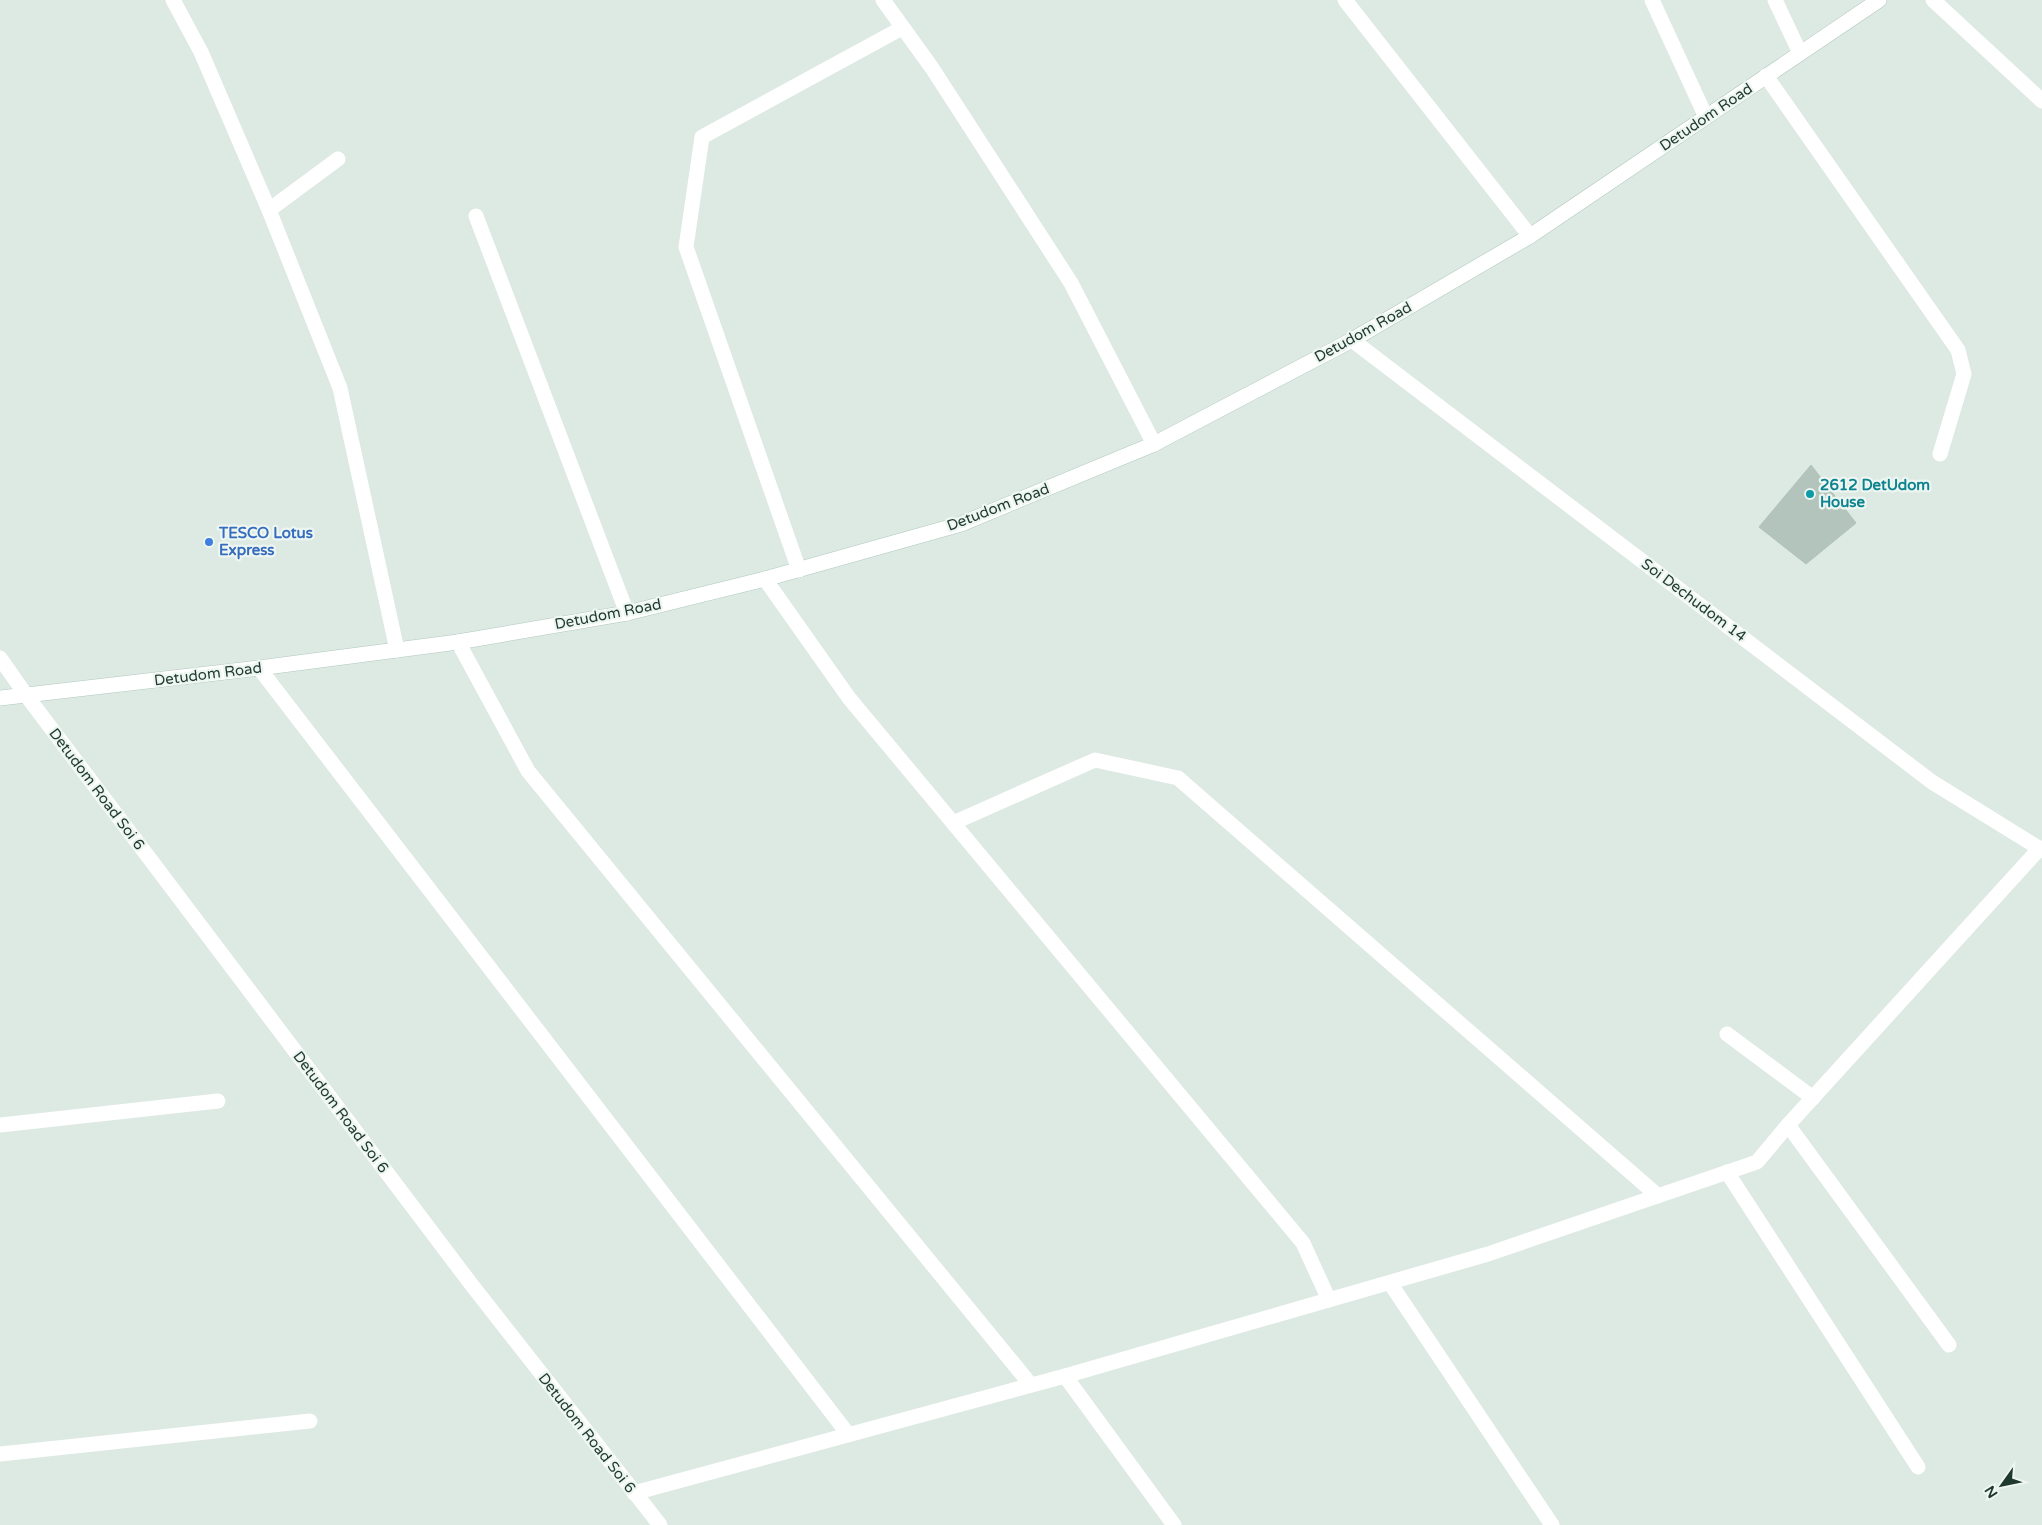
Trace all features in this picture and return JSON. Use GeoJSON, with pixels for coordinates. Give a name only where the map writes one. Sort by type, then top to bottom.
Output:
{"type":"FeatureCollection","features":[{"type":"Feature","properties":{"kind":"street"},"geometry":{"type":"LineString","coordinates":[[173,0],[201,52],[269,210],[340,388],[397,650]]}},
{"type":"Feature","properties":{"kind":"street"},"geometry":{"type":"LineString","coordinates":[[883,0],[932,68],[1071,282],[1154,444]]}},
{"type":"Feature","properties":{"kind":"street"},"geometry":{"type":"LineString","coordinates":[[1345,0],[1530,236]]}},
{"type":"Feature","properties":{"kind":"street"},"geometry":{"type":"LineString","coordinates":[[1652,0],[1706,117]]}},
{"type":"Feature","properties":{"kind":"street"},"geometry":{"type":"LineString","coordinates":[[1775,0],[1800,54]]}},
{"type":"Feature","properties":{"kind":"street","name":"Detudom Road"},"geometry":{"type":"LineString","coordinates":[[0,698],[260,668],[458,642],[627,613],[799,570],[961,524],[1154,444],[1352,340],[1530,236],[1879,0]]}},
{"type":"Feature","properties":{"kind":"street"},"geometry":{"type":"LineString","coordinates":[[1933,0],[2042,101]]}},
{"type":"Feature","properties":{"kind":"street"},"geometry":{"type":"LineString","coordinates":[[799,570],[686,247],[702,137],[902,28]]}},
{"type":"Feature","properties":{"kind":"street"},"geometry":{"type":"LineString","coordinates":[[1766,76],[1958,350],[1964,374],[1940,454]]}},
{"type":"Feature","properties":{"kind":"street"},"geometry":{"type":"LineString","coordinates":[[269,210],[338,159]]}},
{"type":"Feature","properties":{"kind":"street"},"geometry":{"type":"LineString","coordinates":[[476,216],[627,613]]}},
{"type":"Feature","properties":{"kind":"street","name":"Soi Dechudom 14"},"geometry":{"type":"LineString","coordinates":[[1352,340],[1932,782],[2041,849]]}},
{"type":"Feature","properties":{"kind":"street"},"geometry":{"type":"LineString","coordinates":[[765,579],[849,698],[1302,1243],[1329,1300]]}},
{"type":"Feature","properties":{"kind":"street"},"geometry":{"type":"LineString","coordinates":[[458,642],[528,771],[1031,1385]]}},
{"type":"Feature","properties":{"kind":"street","name":"Detudom Road Soi 6"},"geometry":{"type":"LineString","coordinates":[[0,658],[465,1276],[660,1525]]}},
{"type":"Feature","properties":{"kind":"street"},"geometry":{"type":"LineString","coordinates":[[260,668],[848,1434]]}},
{"type":"Feature","properties":{"kind":"street"},"geometry":{"type":"LineString","coordinates":[[953,823],[1095,760],[1178,778],[1658,1196]]}},
{"type":"Feature","properties":{"kind":"street"},"geometry":{"type":"LineString","coordinates":[[634,1493],[1065,1376],[1488,1254],[1757,1162],[1812,1098],[2041,849]]}},
{"type":"Feature","properties":{"kind":"street"},"geometry":{"type":"LineString","coordinates":[[1727,1034],[1812,1098]]}},
{"type":"Feature","properties":{"kind":"street"},"geometry":{"type":"LineString","coordinates":[[0,1125],[218,1101]]}},
{"type":"Feature","properties":{"kind":"street"},"geometry":{"type":"LineString","coordinates":[[1788,1125],[1949,1345]]}},
{"type":"Feature","properties":{"kind":"street"},"geometry":{"type":"LineString","coordinates":[[1727,1172],[1918,1467]]}},
{"type":"Feature","properties":{"kind":"street"},"geometry":{"type":"LineString","coordinates":[[1390,1282],[1552,1525]]}},
{"type":"Feature","properties":{"kind":"street"},"geometry":{"type":"LineString","coordinates":[[1065,1376],[1174,1525]]}},
{"type":"Feature","properties":{"kind":"street"},"geometry":{"type":"LineString","coordinates":[[0,1454],[310,1421]]}},
{"type":"Feature","properties":{"kind":"building","name":"2612 DetUdom House"},"geometry":{"type":"Polygon","coordinates":[[[1811,465],[1856,523],[1806,564],[1759,527],[1811,465]]]}},
{"type":"Feature","properties":{"kind":"place","name":"2612 DetUdom House"},"geometry":{"type":"Point","coordinates":[1810,494]}},
{"type":"Feature","properties":{"kind":"place","name":"TESCO Lotus Express"},"geometry":{"type":"Point","coordinates":[209,542]}}]}
